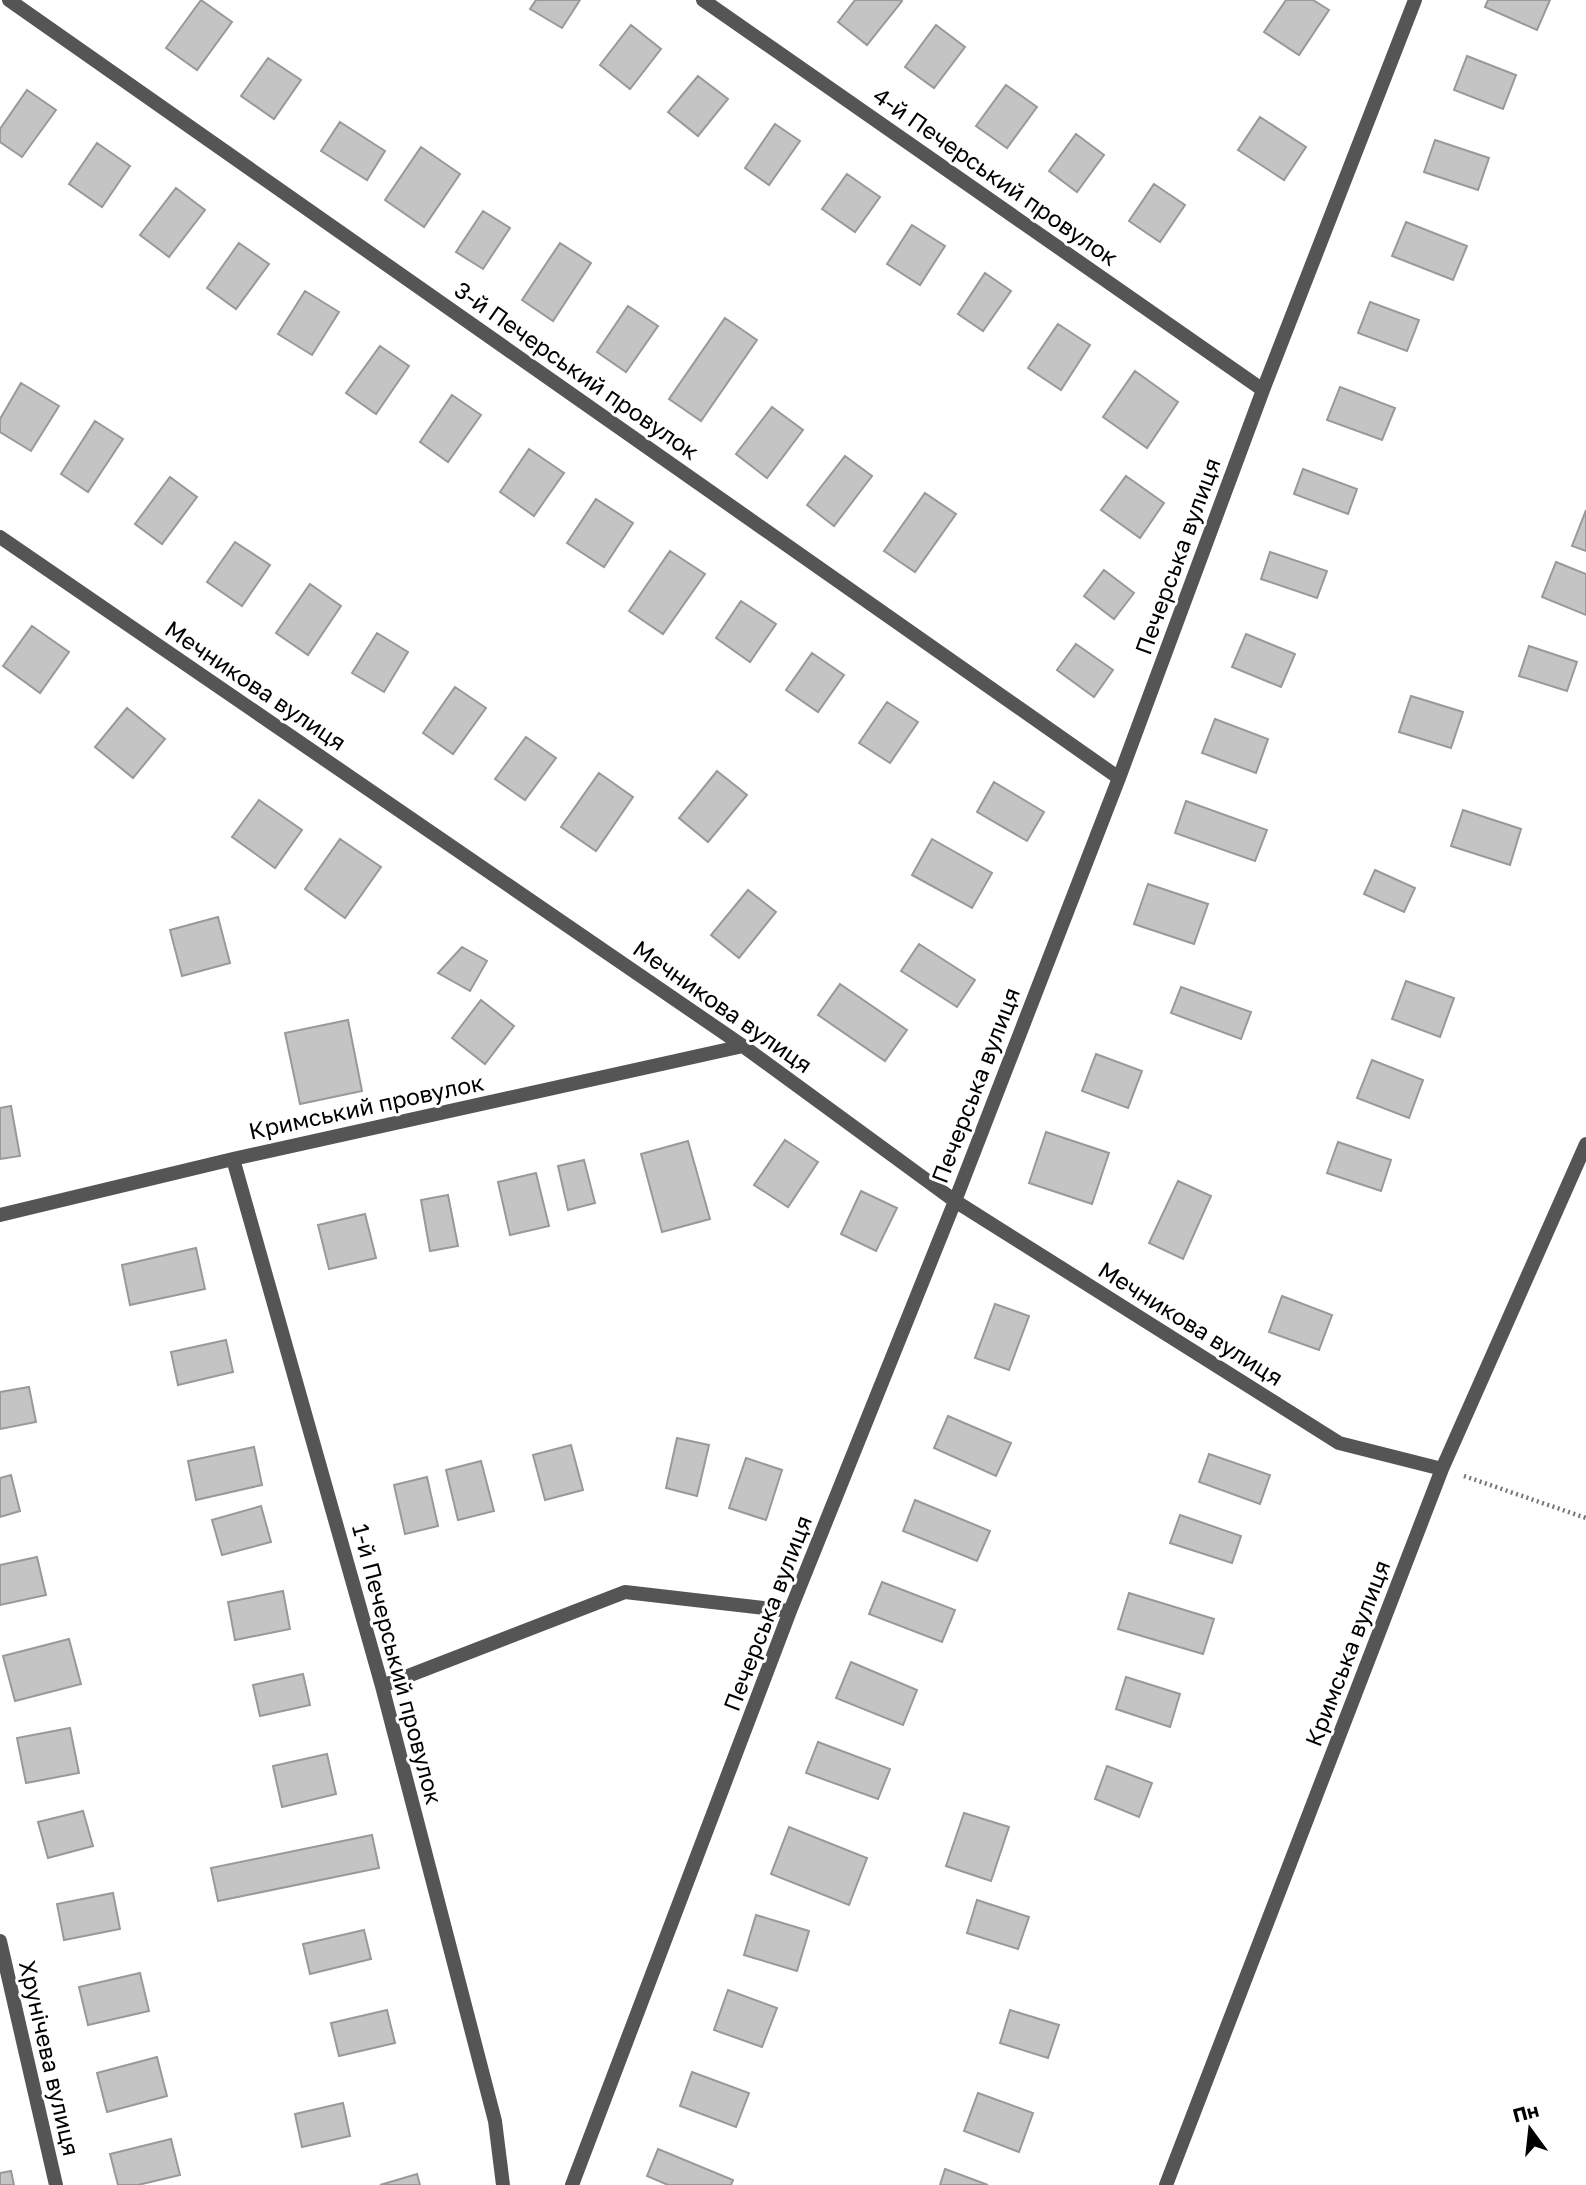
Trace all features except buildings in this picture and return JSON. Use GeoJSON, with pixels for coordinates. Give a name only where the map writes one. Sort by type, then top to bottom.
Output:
{"type":"FeatureCollection","features":[{"type":"Feature","properties":{"kind":"street","name":"3-й Печерський провулок"},"geometry":{"type":"LineString","coordinates":[[9,0],[1119,778]]}},
{"type":"Feature","properties":{"kind":"street","name":"4-й Печерський провулок"},"geometry":{"type":"LineString","coordinates":[[703,0],[1263,390]]}},
{"type":"Feature","properties":{"kind":"street","name":"Печерська вулиця"},"geometry":{"type":"LineString","coordinates":[[572,2185],[790,1611],[955,1201],[1119,778],[1263,390],[1415,0]]}},
{"type":"Feature","properties":{"kind":"street","name":"Мечникова вулиця"},"geometry":{"type":"LineString","coordinates":[[0,537],[743,1046],[955,1201],[1339,1443],[1442,1468]]}},
{"type":"Feature","properties":{"kind":"street","name":"Кримський провулок"},"geometry":{"type":"LineString","coordinates":[[0,1215],[233,1159],[743,1046]]}},
{"type":"Feature","properties":{"kind":"street","name":"Кримська вулиця"},"geometry":{"type":"LineString","coordinates":[[1166,2185],[1442,1468],[1586,1144]]}},
{"type":"Feature","properties":{"kind":"street","name":"1-й Печерський провулок"},"geometry":{"type":"LineString","coordinates":[[233,1159],[382,1686],[495,2121],[503,2185]]}},
{"type":"Feature","properties":{"kind":"street"},"geometry":{"type":"LineString","coordinates":[[382,1686],[625,1592],[790,1611]]}},
{"type":"Feature","properties":{"kind":"street","name":"Хрунічева вулиця"},"geometry":{"type":"LineString","coordinates":[[0,1941],[56,2185]]}},
{"type":"Feature","properties":{"kind":"path"},"geometry":{"type":"LineString","coordinates":[[1442,1468],[1586,1518]]}}]}
